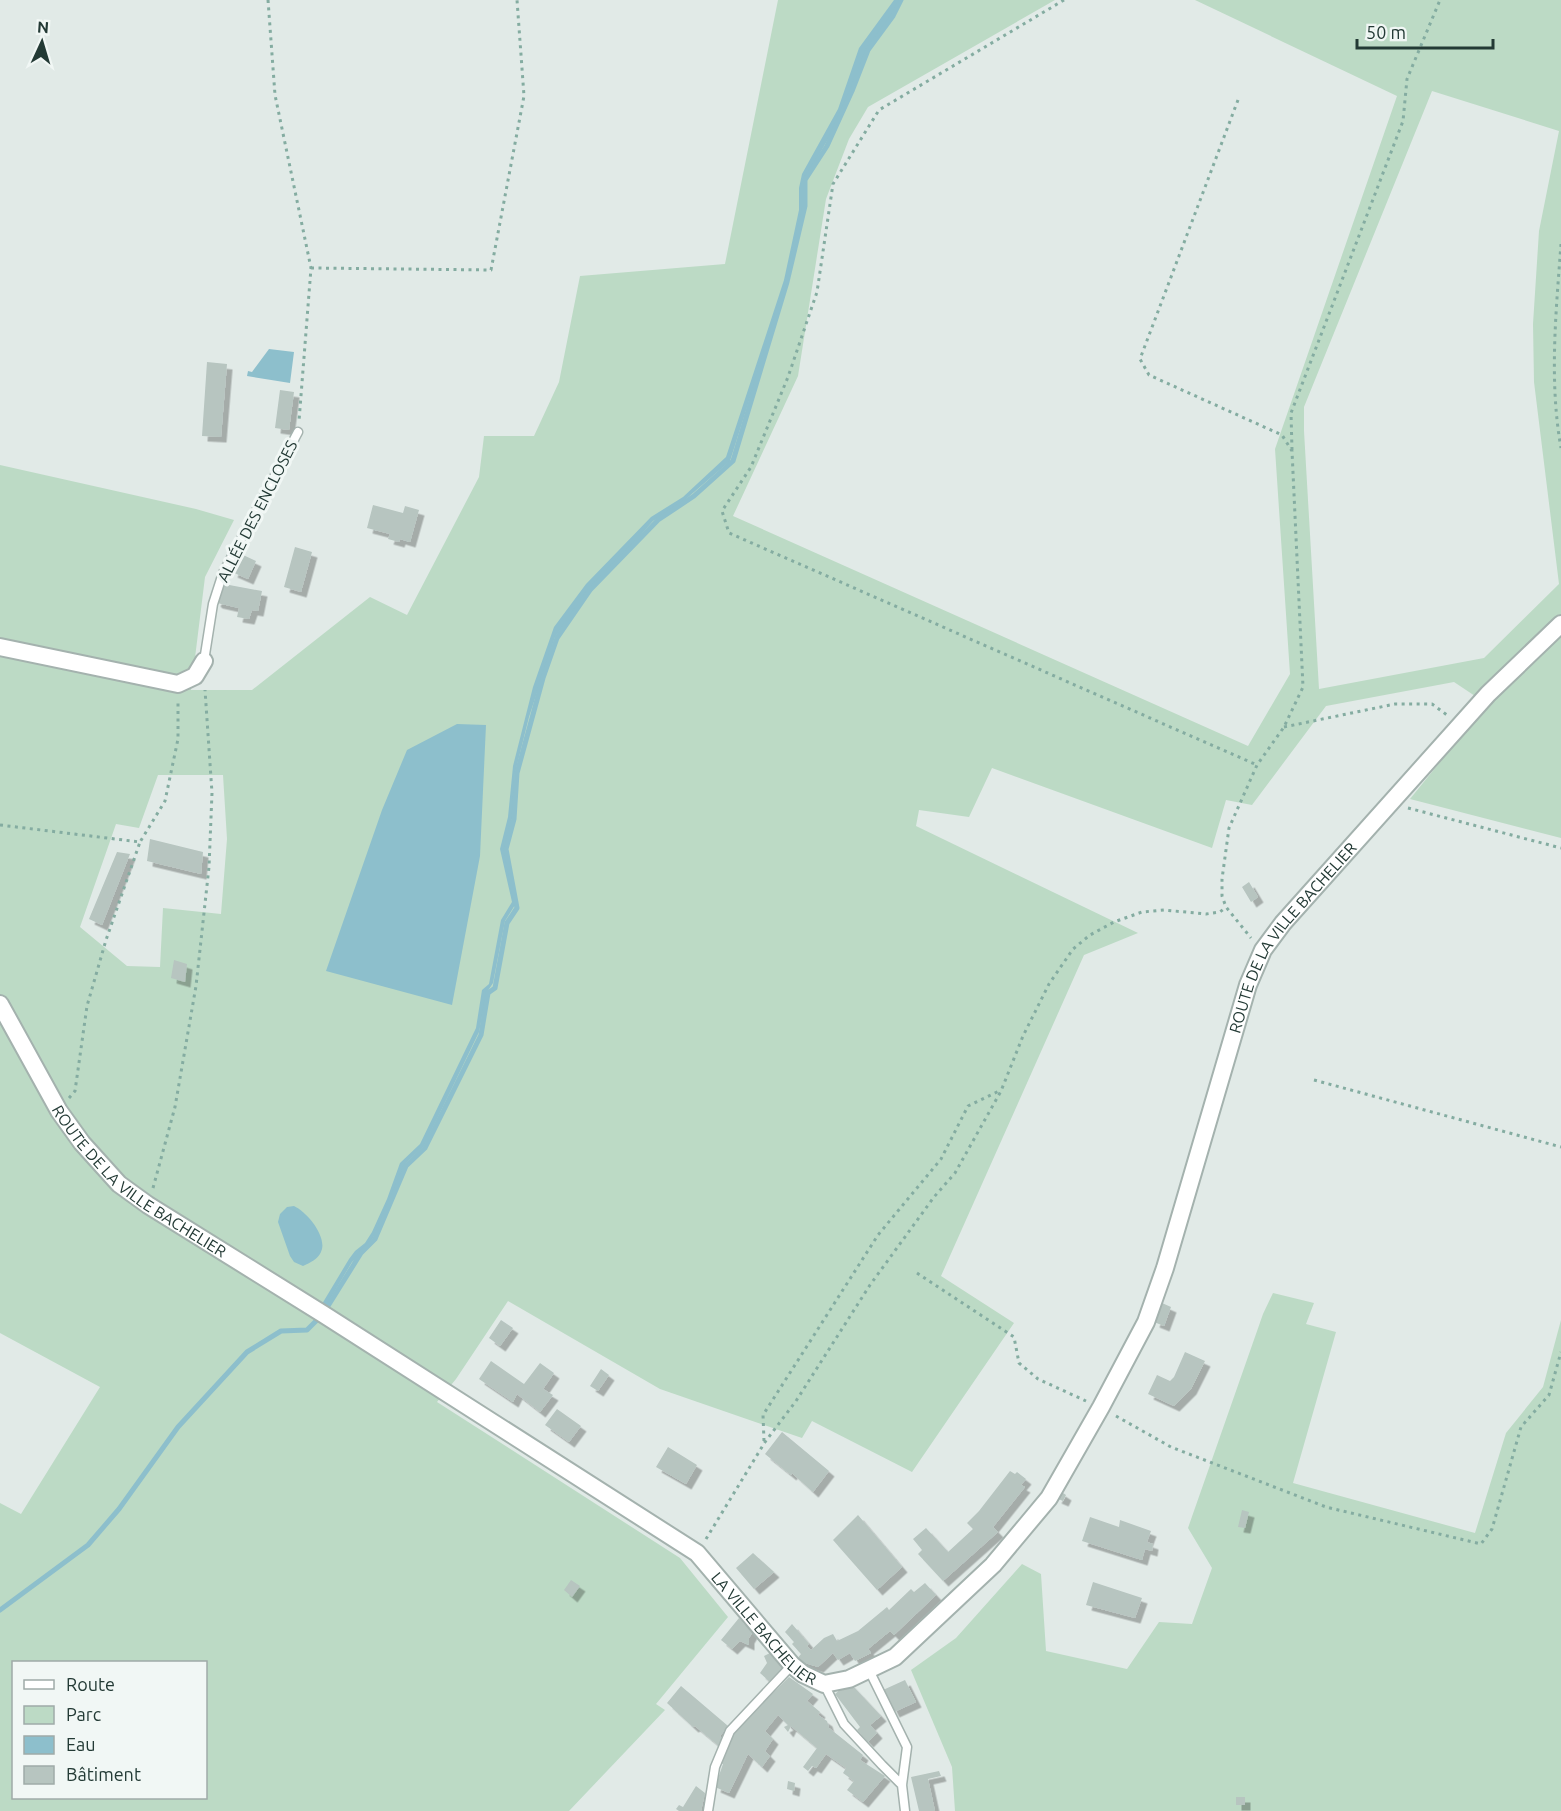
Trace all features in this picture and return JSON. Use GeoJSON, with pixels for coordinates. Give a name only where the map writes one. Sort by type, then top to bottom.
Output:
{"type":"FeatureCollection","features":[{"type":"Feature","properties":{"kind":"street","name":"ROUTE DE LA VILLE BACHELIER"},"geometry":{"type":"LineString","coordinates":[[1146,1322],[1165,1268],[1248,985],[1263,950],[1283,923],[1488,694],[1561,624]]}},
{"type":"Feature","properties":{"kind":"street"},"geometry":{"type":"LineString","coordinates":[[0,647],[178,684],[195,676],[204,661]]}},
{"type":"Feature","properties":{"kind":"street","name":"ROUTE DE LA VILLE BACHELIER"},"geometry":{"type":"LineString","coordinates":[[0,1004],[59,1111],[82,1143],[119,1184],[148,1205],[323,1314]]}},
{"type":"Feature","properties":{"kind":"street","name":"LA VILLE BACHELIER"},"geometry":{"type":"LineString","coordinates":[[323,1314],[697,1553],[792,1665],[803,1674],[824,1684],[849,1680],[895,1657],[993,1565],[1049,1497],[1101,1407],[1146,1322]]}},
{"type":"Feature","properties":{"kind":"lane","name":"ALLÉE DES ENCLOSES"},"geometry":{"type":"LineString","coordinates":[[204,661],[213,604],[223,573],[298,432]]}},
{"type":"Feature","properties":{"kind":"lane"},"geometry":{"type":"LineString","coordinates":[[708,1811],[715,1767],[730,1731],[792,1665]]}},
{"type":"Feature","properties":{"kind":"lane"},"geometry":{"type":"LineString","coordinates":[[869,1670],[907,1748],[902,1785],[905,1811]]}},
{"type":"Feature","properties":{"kind":"lane"},"geometry":{"type":"LineString","coordinates":[[824,1684],[844,1724],[902,1785]]}},
{"type":"Feature","properties":{"kind":"path"},"geometry":{"type":"LineString","coordinates":[[268,0],[275,95],[310,268],[298,432]]}},
{"type":"Feature","properties":{"kind":"path"},"geometry":{"type":"LineString","coordinates":[[310,268],[491,270],[524,96],[517,0]]}},
{"type":"Feature","properties":{"kind":"path"},"geometry":{"type":"LineString","coordinates":[[1064,0],[879,110],[833,184],[817,292],[788,376],[751,467],[722,511],[729,533],[1257,765]]}},
{"type":"Feature","properties":{"kind":"path"},"geometry":{"type":"LineString","coordinates":[[1263,950],[1244,931],[1226,907],[1222,896],[1222,879],[1229,828],[1257,765],[1284,727],[1304,687],[1291,414],[1403,121],[1407,79],[1440,0]]}},
{"type":"Feature","properties":{"kind":"path"},"geometry":{"type":"LineString","coordinates":[[1238,100],[1140,359],[1149,375],[1282,435],[1292,451]]}},
{"type":"Feature","properties":{"kind":"path"},"geometry":{"type":"LineString","coordinates":[[1561,244],[1555,350],[1556,417],[1561,448]]}},
{"type":"Feature","properties":{"kind":"path"},"geometry":{"type":"LineString","coordinates":[[148,1205],[175,1107],[196,986],[208,879],[212,793],[204,661]]}},
{"type":"Feature","properties":{"kind":"path"},"geometry":{"type":"LineString","coordinates":[[59,1111],[75,1091],[87,1006],[106,940],[140,842],[165,801],[178,739],[178,684]]}},
{"type":"Feature","properties":{"kind":"path"},"geometry":{"type":"LineString","coordinates":[[1284,727],[1395,704],[1432,704],[1461,725]]}},
{"type":"Feature","properties":{"kind":"path"},"geometry":{"type":"LineString","coordinates":[[1389,803],[1561,848]]}},
{"type":"Feature","properties":{"kind":"path"},"geometry":{"type":"LineString","coordinates":[[0,825],[140,842]]}},
{"type":"Feature","properties":{"kind":"path"},"geometry":{"type":"LineString","coordinates":[[697,1553],[765,1442],[796,1401],[870,1285],[934,1197],[955,1173],[1001,1091],[1023,1036],[1049,984],[1073,949],[1090,935],[1114,922],[1142,912],[1164,910],[1206,914],[1220,912],[1226,907]]}},
{"type":"Feature","properties":{"kind":"path"},"geometry":{"type":"LineString","coordinates":[[1314,1080],[1561,1147]]}},
{"type":"Feature","properties":{"kind":"path"},"geometry":{"type":"LineString","coordinates":[[765,1442],[763,1415],[878,1235],[941,1159],[968,1106],[1001,1091]]}},
{"type":"Feature","properties":{"kind":"path"},"geometry":{"type":"LineString","coordinates":[[917,1273],[1014,1337],[1019,1363],[1038,1379],[1101,1407],[1171,1447],[1326,1507],[1481,1544],[1492,1528],[1521,1427],[1549,1395],[1561,1352]]}},
{"type":"Feature","properties":{"kind":"green space"},"geometry":{"type":"Polygon","coordinates":[[[778,0],[1055,0],[868,107],[849,139],[826,199],[798,376],[733,516],[1248,746],[1290,674],[1275,449],[1397,96],[1195,0],[1561,0],[1561,838],[1410,799],[1487,704],[1454,682],[1326,706],[1252,805],[1226,800],[1212,848],[992,768],[969,817],[919,810],[916,826],[1138,933],[1084,955],[941,1276],[1014,1323],[912,1472],[812,1421],[802,1438],[660,1389],[508,1301],[456,1379],[437,1402],[680,1558],[728,1617],[656,1704],[665,1710],[569,1811],[0,1811],[0,1503],[21,1514],[100,1387],[0,1333],[0,465],[196,509],[234,520],[205,577],[191,690],[252,690],[370,597],[407,615],[479,477],[484,436],[534,436],[559,382],[580,276],[725,264],[778,0]],[[1432,91],[1304,407],[1319,689],[1484,658],[1559,584],[1534,382],[1533,324],[1539,231],[1559,131],[1432,91]],[[158,775],[139,828],[116,824],[80,927],[127,966],[160,967],[163,908],[221,914],[227,839],[223,775],[158,775]]]}},
{"type":"Feature","properties":{"kind":"green space"},"geometry":{"type":"Polygon","coordinates":[[[1273,1293],[1314,1303],[1306,1324],[1336,1332],[1293,1483],[1475,1533],[1506,1433],[1543,1387],[1561,1320],[1561,1811],[955,1811],[952,1767],[911,1670],[956,1638],[1022,1564],[1041,1574],[1046,1651],[1127,1669],[1159,1622],[1192,1624],[1212,1568],[1188,1528],[1263,1314],[1273,1293]]]}},
{"type":"Feature","properties":{"kind":"water"},"geometry":{"type":"Polygon","coordinates":[[[894,0],[900,0],[869,46],[839,120],[804,181],[803,210],[779,306],[730,461],[679,505],[653,521],[589,590],[555,637],[529,717],[515,773],[513,814],[505,851],[515,905],[505,921],[493,983],[487,992],[479,1032],[424,1146],[406,1163],[380,1227],[367,1247],[352,1262],[326,1306],[322,1304],[349,1259],[365,1243],[372,1232],[400,1163],[420,1144],[476,1028],[482,990],[489,984],[501,920],[512,902],[500,849],[508,817],[513,766],[533,687],[554,627],[586,584],[651,517],[683,497],[726,457],[784,280],[799,210],[799,188],[802,174],[838,109],[859,48],[894,0]]]}},
{"type":"Feature","properties":{"kind":"water"},"geometry":{"type":"Polygon","coordinates":[[[269,349],[294,352],[290,383],[247,376],[248,371],[252,372],[269,349]]]}},
{"type":"Feature","properties":{"kind":"water"},"geometry":{"type":"Polygon","coordinates":[[[457,724],[486,725],[480,856],[452,1005],[326,971],[382,810],[407,750],[457,724]]]}},
{"type":"Feature","properties":{"kind":"water"},"geometry":{"type":"Polygon","coordinates":[[[294,1206],[310,1219],[322,1239],[320,1254],[303,1266],[294,1262],[290,1256],[278,1222],[280,1214],[287,1207],[294,1206]]]}},
{"type":"Feature","properties":{"kind":"building"},"geometry":{"type":"Polygon","coordinates":[[[207,362],[227,364],[221,437],[202,436],[207,362]]]}},
{"type":"Feature","properties":{"kind":"building"},"geometry":{"type":"Polygon","coordinates":[[[280,390],[294,392],[289,430],[275,428],[280,390]]]}},
{"type":"Feature","properties":{"kind":"building"},"geometry":{"type":"Polygon","coordinates":[[[373,505],[403,513],[405,506],[419,510],[410,542],[388,539],[390,534],[367,528],[373,505]]]}},
{"type":"Feature","properties":{"kind":"building"},"geometry":{"type":"Polygon","coordinates":[[[295,547],[312,552],[301,592],[284,587],[295,547]]]}},
{"type":"Feature","properties":{"kind":"building"},"geometry":{"type":"Polygon","coordinates":[[[241,554],[256,561],[248,579],[232,572],[241,554]]]}},
{"type":"Feature","properties":{"kind":"building"},"geometry":{"type":"Polygon","coordinates":[[[224,584],[262,591],[258,611],[252,610],[249,619],[237,617],[239,608],[217,603],[215,601],[224,584]]]}},
{"type":"Feature","properties":{"kind":"building"},"geometry":{"type":"Polygon","coordinates":[[[150,839],[203,852],[201,874],[147,861],[150,839]]]}},
{"type":"Feature","properties":{"kind":"building"},"geometry":{"type":"Polygon","coordinates":[[[117,852],[130,854],[102,925],[89,919],[117,852]]]}},
{"type":"Feature","properties":{"kind":"building"},"geometry":{"type":"Polygon","coordinates":[[[1249,882],[1258,897],[1251,902],[1242,887],[1249,882]]]}},
{"type":"Feature","properties":{"kind":"building"},"geometry":{"type":"Polygon","coordinates":[[[174,960],[187,964],[185,982],[171,978],[174,960]]]}},
{"type":"Feature","properties":{"kind":"building"},"geometry":{"type":"Polygon","coordinates":[[[1162,1303],[1171,1307],[1164,1326],[1154,1322],[1162,1303]]]}},
{"type":"Feature","properties":{"kind":"building"},"geometry":{"type":"Polygon","coordinates":[[[501,1320],[513,1328],[500,1346],[489,1338],[501,1320]]]}},
{"type":"Feature","properties":{"kind":"building"},"geometry":{"type":"Polygon","coordinates":[[[1185,1352],[1205,1361],[1191,1389],[1174,1406],[1148,1394],[1157,1375],[1170,1381],[1174,1377],[1185,1352]]]}},
{"type":"Feature","properties":{"kind":"building"},"geometry":{"type":"Polygon","coordinates":[[[491,1361],[524,1384],[540,1363],[554,1373],[543,1389],[553,1395],[540,1412],[517,1394],[513,1402],[479,1379],[491,1361]]]}},
{"type":"Feature","properties":{"kind":"building"},"geometry":{"type":"Polygon","coordinates":[[[601,1369],[609,1375],[598,1391],[590,1386],[601,1369]]]}},
{"type":"Feature","properties":{"kind":"building"},"geometry":{"type":"Polygon","coordinates":[[[557,1409],[581,1426],[569,1442],[545,1425],[557,1409]]]}},
{"type":"Feature","properties":{"kind":"building"},"geometry":{"type":"Polygon","coordinates":[[[782,1432],[829,1471],[813,1492],[792,1473],[791,1475],[765,1454],[782,1432]]]}},
{"type":"Feature","properties":{"kind":"building"},"geometry":{"type":"Polygon","coordinates":[[[668,1447],[697,1465],[686,1484],[656,1467],[668,1447]]]}},
{"type":"Feature","properties":{"kind":"building"},"geometry":{"type":"Polygon","coordinates":[[[1010,1471],[1015,1474],[1017,1472],[1026,1479],[1021,1485],[1025,1487],[993,1527],[998,1532],[943,1581],[918,1554],[922,1550],[913,1539],[926,1528],[948,1552],[973,1529],[967,1523],[1010,1471]]]}},
{"type":"Feature","properties":{"kind":"building"},"geometry":{"type":"Polygon","coordinates":[[[1060,1491],[1066,1495],[1063,1501],[1056,1498],[1060,1491]]]}},
{"type":"Feature","properties":{"kind":"building"},"geometry":{"type":"Polygon","coordinates":[[[1242,1510],[1249,1512],[1245,1528],[1238,1527],[1242,1510]]]}},
{"type":"Feature","properties":{"kind":"building"},"geometry":{"type":"Polygon","coordinates":[[[858,1515],[902,1567],[877,1590],[833,1540],[858,1515]]]}},
{"type":"Feature","properties":{"kind":"building"},"geometry":{"type":"Polygon","coordinates":[[[1090,1517],[1119,1527],[1120,1520],[1151,1531],[1147,1542],[1153,1544],[1152,1551],[1145,1549],[1142,1560],[1082,1541],[1090,1517]]]}},
{"type":"Feature","properties":{"kind":"building"},"geometry":{"type":"Polygon","coordinates":[[[753,1553],[774,1572],[754,1589],[736,1568],[753,1553]]]}},
{"type":"Feature","properties":{"kind":"building"},"geometry":{"type":"Polygon","coordinates":[[[571,1580],[580,1586],[572,1597],[564,1590],[571,1580]]]}},
{"type":"Feature","properties":{"kind":"building"},"geometry":{"type":"Polygon","coordinates":[[[1093,1582],[1142,1598],[1135,1618],[1086,1605],[1093,1582]]]}},
{"type":"Feature","properties":{"kind":"building"},"geometry":{"type":"Polygon","coordinates":[[[925,1583],[936,1595],[894,1635],[890,1631],[868,1649],[871,1653],[855,1661],[850,1653],[838,1660],[833,1653],[818,1667],[796,1660],[801,1654],[785,1632],[792,1624],[809,1644],[807,1646],[811,1650],[824,1638],[833,1634],[837,1641],[858,1631],[887,1607],[889,1610],[911,1589],[914,1592],[925,1583]]]}},
{"type":"Feature","properties":{"kind":"building"},"geometry":{"type":"Polygon","coordinates":[[[739,1618],[752,1633],[749,1645],[740,1641],[732,1649],[721,1640],[739,1618]]]}},
{"type":"Feature","properties":{"kind":"building"},"geometry":{"type":"Polygon","coordinates":[[[770,1653],[784,1666],[770,1682],[760,1673],[767,1663],[764,1656],[770,1653]]]}},
{"type":"Feature","properties":{"kind":"building"},"geometry":{"type":"Polygon","coordinates":[[[789,1677],[813,1694],[807,1701],[820,1712],[818,1715],[827,1721],[829,1728],[863,1755],[860,1760],[885,1776],[863,1802],[847,1790],[854,1781],[843,1773],[846,1768],[826,1754],[816,1768],[812,1766],[808,1771],[803,1767],[817,1748],[791,1726],[788,1732],[784,1727],[788,1725],[778,1715],[765,1731],[773,1739],[765,1751],[770,1756],[762,1767],[748,1754],[729,1793],[715,1787],[723,1764],[720,1763],[733,1733],[789,1677]]]}},
{"type":"Feature","properties":{"kind":"building"},"geometry":{"type":"Polygon","coordinates":[[[905,1680],[916,1702],[894,1712],[883,1690],[905,1680]]]}},
{"type":"Feature","properties":{"kind":"building"},"geometry":{"type":"Polygon","coordinates":[[[849,1682],[881,1716],[870,1725],[877,1733],[868,1742],[857,1730],[860,1727],[835,1694],[849,1682]]]}},
{"type":"Feature","properties":{"kind":"building"},"geometry":{"type":"Polygon","coordinates":[[[681,1686],[728,1726],[720,1736],[723,1739],[719,1746],[695,1726],[693,1727],[667,1703],[681,1686]]]}},
{"type":"Feature","properties":{"kind":"building"},"geometry":{"type":"Polygon","coordinates":[[[939,1771],[941,1776],[928,1779],[935,1811],[919,1811],[911,1777],[939,1771]]]}},
{"type":"Feature","properties":{"kind":"building"},"geometry":{"type":"Polygon","coordinates":[[[788,1781],[795,1783],[794,1791],[787,1789],[788,1781]]]}},
{"type":"Feature","properties":{"kind":"building"},"geometry":{"type":"Polygon","coordinates":[[[696,1786],[705,1793],[701,1811],[676,1809],[679,1805],[683,1807],[696,1786]]]}},
{"type":"Feature","properties":{"kind":"building"},"geometry":{"type":"Polygon","coordinates":[[[1236,1797],[1245,1797],[1245,1805],[1236,1805],[1236,1797]]]}},
{"type":"Feature","properties":{"kind":"waterway"},"geometry":{"type":"LineString","coordinates":[[0,1610],[88,1545],[119,1509],[178,1427],[247,1352],[281,1331],[307,1330],[323,1314],[361,1253],[375,1239],[406,1166],[425,1148],[481,1035],[488,993],[495,988],[507,923],[517,908],[506,849],[514,819],[517,773],[543,678],[557,638],[590,590],[658,520],[694,496],[733,461],[787,282],[805,206],[805,180],[827,146],[868,50],[893,16],[901,0]]}}]}
